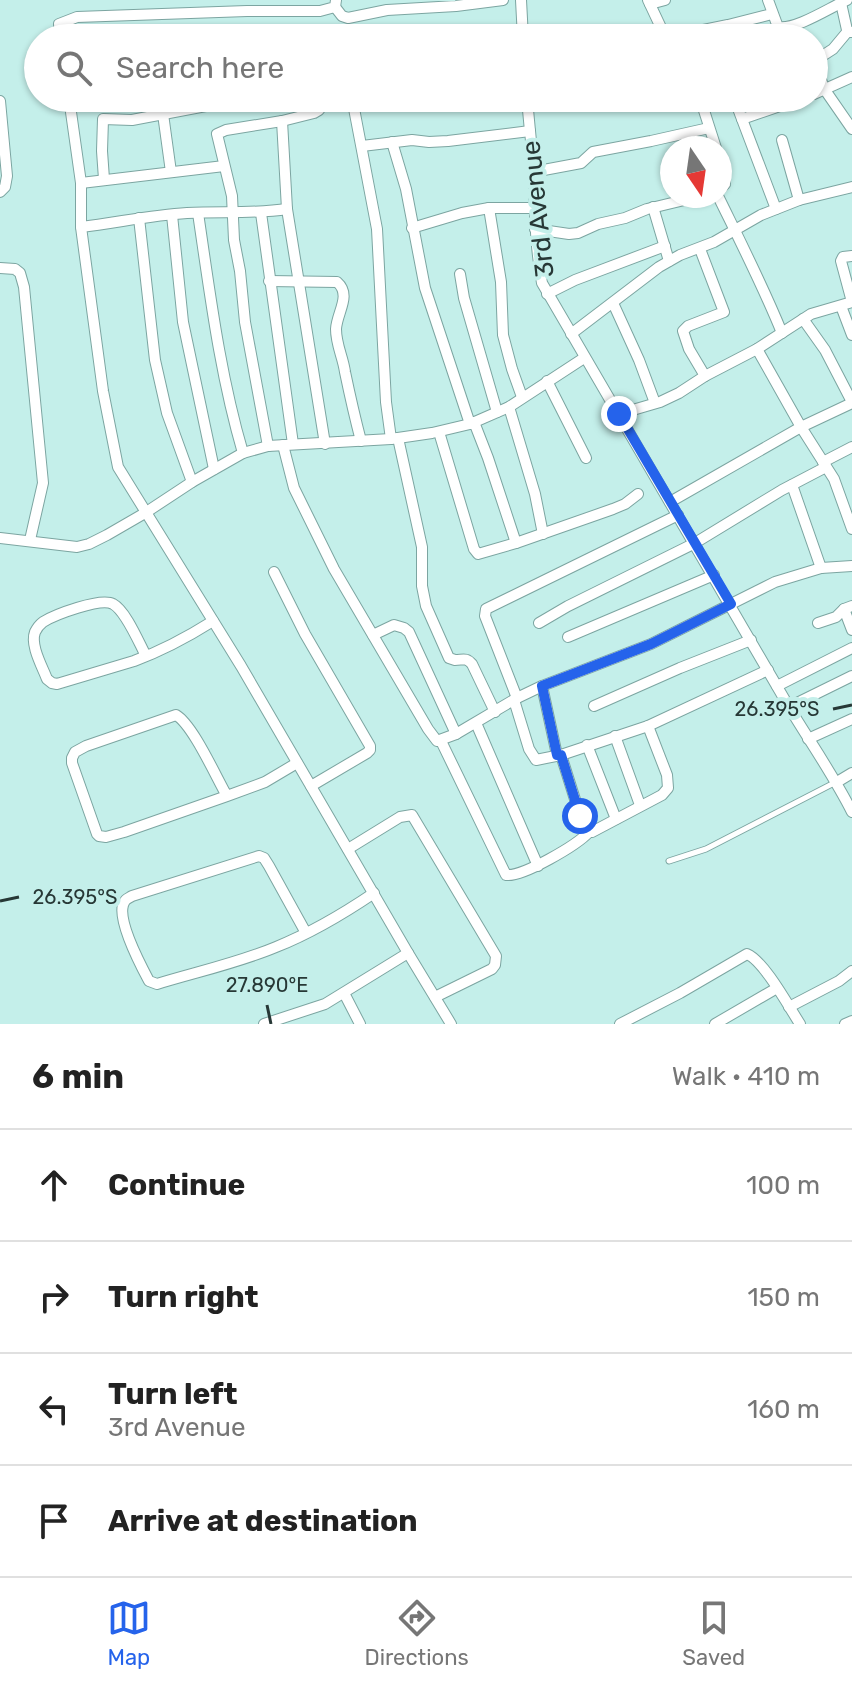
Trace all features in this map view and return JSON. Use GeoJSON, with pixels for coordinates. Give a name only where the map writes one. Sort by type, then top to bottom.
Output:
{"type":"FeatureCollection","features":[{"type":"Feature","properties":{"kind":"street"},"geometry":{"type":"LineString","coordinates":[[374,0],[376,12]]}},
{"type":"Feature","properties":{"kind":"street"},"geometry":{"type":"LineString","coordinates":[[59,24],[77,17],[221,11],[320,11],[336,3],[342,16],[348,18],[376,12],[503,0]]}},
{"type":"Feature","properties":{"kind":"street"},"geometry":{"type":"LineString","coordinates":[[521,0],[522,24]]}},
{"type":"Feature","properties":{"kind":"street"},"geometry":{"type":"LineString","coordinates":[[660,24],[649,2],[665,0]]}},
{"type":"Feature","properties":{"kind":"street"},"geometry":{"type":"LineString","coordinates":[[768,0],[777,24]]}},
{"type":"Feature","properties":{"kind":"street"},"geometry":{"type":"LineString","coordinates":[[796,24],[844,1],[850,32],[828,52]]}},
{"type":"Feature","properties":{"kind":"street"},"geometry":{"type":"LineString","coordinates":[[741,24],[772,14]]}},
{"type":"Feature","properties":{"kind":"street"},"geometry":{"type":"LineString","coordinates":[[828,88],[852,77]]}},
{"type":"Feature","properties":{"kind":"street"},"geometry":{"type":"LineString","coordinates":[[0,101],[7,176],[5,187],[0,192]]}},
{"type":"Feature","properties":{"kind":"street"},"geometry":{"type":"LineString","coordinates":[[828,101],[852,129]]}},
{"type":"Feature","properties":{"kind":"street"},"geometry":{"type":"LineString","coordinates":[[71,112],[81,183],[81,227],[103,391],[118,467],[213,621],[451,1024]]}},
{"type":"Feature","properties":{"kind":"street"},"geometry":{"type":"LineString","coordinates":[[104,179],[103,119],[132,120],[174,112]]}},
{"type":"Feature","properties":{"kind":"street"},"geometry":{"type":"LineString","coordinates":[[268,446],[245,322],[234,240],[232,196],[217,138],[219,132],[316,112]]}},
{"type":"Feature","properties":{"kind":"street"},"geometry":{"type":"LineString","coordinates":[[355,112],[377,229],[386,402],[422,547],[422,586],[426,606],[449,658],[463,658],[472,664],[495,712]]}},
{"type":"Feature","properties":{"kind":"street","name":"3rd Avenue"},"geometry":{"type":"LineString","coordinates":[[528,112],[535,229],[542,283],[547,294],[852,812]]}},
{"type":"Feature","properties":{"kind":"street"},"geometry":{"type":"LineString","coordinates":[[704,112],[712,136]]}},
{"type":"Feature","properties":{"kind":"street"},"geometry":{"type":"LineString","coordinates":[[739,112],[776,209]]}},
{"type":"Feature","properties":{"kind":"street"},"geometry":{"type":"LineString","coordinates":[[742,119],[762,112]]}},
{"type":"Feature","properties":{"kind":"street"},"geometry":{"type":"LineString","coordinates":[[163,114],[171,172]]}},
{"type":"Feature","properties":{"kind":"street"},"geometry":{"type":"LineString","coordinates":[[282,121],[287,209],[325,444]]}},
{"type":"Feature","properties":{"kind":"street"},"geometry":{"type":"LineString","coordinates":[[533,172],[581,163],[593,152],[709,128]]}},
{"type":"Feature","properties":{"kind":"street"},"geometry":{"type":"LineString","coordinates":[[362,146],[530,131]]}},
{"type":"Feature","properties":{"kind":"street"},"geometry":{"type":"LineString","coordinates":[[782,140],[799,200]]}},
{"type":"Feature","properties":{"kind":"street"},"geometry":{"type":"LineString","coordinates":[[392,142],[406,189],[425,288],[516,543]]}},
{"type":"Feature","properties":{"kind":"street"},"geometry":{"type":"LineString","coordinates":[[81,183],[224,166]]}},
{"type":"Feature","properties":{"kind":"street"},"geometry":{"type":"LineString","coordinates":[[571,334],[659,267],[680,255],[700,249],[776,209],[852,187]]}},
{"type":"Feature","properties":{"kind":"street"},"geometry":{"type":"LineString","coordinates":[[535,229],[578,233],[660,205]]}},
{"type":"Feature","properties":{"kind":"street"},"geometry":{"type":"LineString","coordinates":[[653,207],[669,261]]}},
{"type":"Feature","properties":{"kind":"street"},"geometry":{"type":"LineString","coordinates":[[412,228],[489,208],[534,208]]}},
{"type":"Feature","properties":{"kind":"street"},"geometry":{"type":"LineString","coordinates":[[489,208],[501,282],[503,335],[522,397]]}},
{"type":"Feature","properties":{"kind":"street"},"geometry":{"type":"LineString","coordinates":[[724,208],[782,333]]}},
{"type":"Feature","properties":{"kind":"street"},"geometry":{"type":"LineString","coordinates":[[81,227],[172,215],[261,213],[287,209]]}},
{"type":"Feature","properties":{"kind":"street"},"geometry":{"type":"LineString","coordinates":[[198,213],[214,325],[243,453]]}},
{"type":"Feature","properties":{"kind":"street"},"geometry":{"type":"LineString","coordinates":[[261,213],[294,488],[334,569],[435,740],[441,741],[456,734],[542,686],[651,644],[775,582],[821,568],[852,566]]}},
{"type":"Feature","properties":{"kind":"street"},"geometry":{"type":"LineString","coordinates":[[172,215],[183,322],[214,469]]}},
{"type":"Feature","properties":{"kind":"street"},"geometry":{"type":"LineString","coordinates":[[139,218],[155,360],[167,413],[192,482]]}},
{"type":"Feature","properties":{"kind":"street"},"geometry":{"type":"LineString","coordinates":[[547,294],[575,280],[665,246]]}},
{"type":"Feature","properties":{"kind":"street"},"geometry":{"type":"LineString","coordinates":[[700,249],[724,310],[683,331],[683,337],[705,376]]}},
{"type":"Feature","properties":{"kind":"street"},"geometry":{"type":"LineString","coordinates":[[852,256],[844,257],[841,261],[852,335]]}},
{"type":"Feature","properties":{"kind":"street"},"geometry":{"type":"LineString","coordinates":[[0,268],[18,270],[26,303],[43,483],[30,540]]}},
{"type":"Feature","properties":{"kind":"street"},"geometry":{"type":"LineString","coordinates":[[460,274],[497,412]]}},
{"type":"Feature","properties":{"kind":"street"},"geometry":{"type":"LineString","coordinates":[[269,281],[337,282],[343,288],[345,295],[337,318],[336,333],[361,441]]}},
{"type":"Feature","properties":{"kind":"street"},"geometry":{"type":"LineString","coordinates":[[613,303],[655,403]]}},
{"type":"Feature","properties":{"kind":"street"},"geometry":{"type":"LineString","coordinates":[[619,414],[679,393],[803,319],[848,303]]}},
{"type":"Feature","properties":{"kind":"street"},"geometry":{"type":"LineString","coordinates":[[670,502],[801,427],[852,402],[825,350],[803,319]]}},
{"type":"Feature","properties":{"kind":"street"},"geometry":{"type":"LineString","coordinates":[[757,349],[834,479],[852,529]]}},
{"type":"Feature","properties":{"kind":"street"},"geometry":{"type":"LineString","coordinates":[[0,538],[83,546],[145,513],[243,453],[288,444],[395,439],[472,423],[509,407],[584,358]]}},
{"type":"Feature","properties":{"kind":"street"},"geometry":{"type":"LineString","coordinates":[[547,381],[586,458]]}},
{"type":"Feature","properties":{"kind":"street"},"geometry":{"type":"LineString","coordinates":[[509,407],[535,494],[543,534]]}},
{"type":"Feature","properties":{"kind":"street"},"geometry":{"type":"LineString","coordinates":[[439,432],[479,554],[613,509],[638,494]]}},
{"type":"Feature","properties":{"kind":"street"},"geometry":{"type":"LineString","coordinates":[[539,623],[695,543],[852,447]]}},
{"type":"Feature","properties":{"kind":"street"},"geometry":{"type":"LineString","coordinates":[[792,485],[821,568]]}},
{"type":"Feature","properties":{"kind":"street"},"geometry":{"type":"LineString","coordinates":[[678,515],[486,609],[485,616],[533,759],[559,755],[648,726],[768,670]]}},
{"type":"Feature","properties":{"kind":"street"},"geometry":{"type":"LineString","coordinates":[[274,572],[305,634],[370,746],[367,753],[311,786]]}},
{"type":"Feature","properties":{"kind":"street"},"geometry":{"type":"LineString","coordinates":[[568,637],[714,575]]}},
{"type":"Feature","properties":{"kind":"street"},"geometry":{"type":"LineString","coordinates":[[146,656],[125,617],[109,602],[95,603],[43,622],[37,627],[33,640],[47,679],[55,684],[146,656],[165,650],[213,621]]}},
{"type":"Feature","properties":{"kind":"street"},"geometry":{"type":"LineString","coordinates":[[818,623],[836,617],[848,607],[852,630]]}},
{"type":"Feature","properties":{"kind":"street"},"geometry":{"type":"LineString","coordinates":[[373,635],[394,625],[409,632],[456,734]]}},
{"type":"Feature","properties":{"kind":"street"},"geometry":{"type":"LineString","coordinates":[[594,706],[751,640]]}},
{"type":"Feature","properties":{"kind":"street"},"geometry":{"type":"LineString","coordinates":[[777,686],[852,648]]}},
{"type":"Feature","properties":{"kind":"street"},"geometry":{"type":"LineString","coordinates":[[789,707],[852,676]]}},
{"type":"Feature","properties":{"kind":"street"},"geometry":{"type":"LineString","coordinates":[[542,686],[559,755],[586,832],[589,832]]}},
{"type":"Feature","properties":{"kind":"street"},"geometry":{"type":"LineString","coordinates":[[227,796],[183,720],[176,715],[86,746],[75,752],[72,758],[86,806],[99,836],[106,837],[124,832],[227,796],[265,782],[297,763]]}},
{"type":"Feature","properties":{"kind":"street"},"geometry":{"type":"LineString","coordinates":[[808,739],[852,719]]}},
{"type":"Feature","properties":{"kind":"street"},"geometry":{"type":"LineString","coordinates":[[476,723],[538,866]]}},
{"type":"Feature","properties":{"kind":"street"},"geometry":{"type":"LineString","coordinates":[[441,741],[504,873],[511,876],[538,866],[589,832],[662,795],[669,785],[648,726]]}},
{"type":"Feature","properties":{"kind":"street"},"geometry":{"type":"LineString","coordinates":[[615,736],[640,805]]}},
{"type":"Feature","properties":{"kind":"street"},"geometry":{"type":"LineString","coordinates":[[587,745],[616,819]]}},
{"type":"Feature","properties":{"kind":"street"},"geometry":{"type":"LineString","coordinates":[[837,782],[852,773]]}},
{"type":"Feature","properties":{"kind":"street"},"geometry":{"type":"LineString","coordinates":[[348,849],[400,817],[412,815],[496,956],[492,969],[435,997]]}},
{"type":"Feature","properties":{"kind":"street"},"geometry":{"type":"LineString","coordinates":[[306,933],[272,870],[259,856],[132,896],[123,905],[123,918],[134,949],[154,984],[250,957],[306,933],[374,893]]}},
{"type":"Feature","properties":{"kind":"street"},"geometry":{"type":"LineString","coordinates":[[264,1024],[325,1004],[408,953]]}},
{"type":"Feature","properties":{"kind":"street"},"geometry":{"type":"LineString","coordinates":[[620,1024],[747,954],[755,958],[800,1024]]}},
{"type":"Feature","properties":{"kind":"street"},"geometry":{"type":"LineString","coordinates":[[789,1007],[852,971]]}},
{"type":"Feature","properties":{"kind":"street"},"geometry":{"type":"LineString","coordinates":[[715,1024],[777,988]]}},
{"type":"Feature","properties":{"kind":"street"},"geometry":{"type":"LineString","coordinates":[[344,993],[360,1024]]}},
{"type":"Feature","properties":{"kind":"street"},"geometry":{"type":"LineString","coordinates":[[845,1024],[852,1021]]}},
{"type":"Feature","properties":{"kind":"lane"},"geometry":{"type":"LineString","coordinates":[[669,861],[706,849],[837,782]]}},
{"type":"Feature","properties":{"kind":"route"},"geometry":{"type":"LineString","coordinates":[[580,816],[561,755],[557,755],[542,686],[651,644],[731,604],[619,414]]}}]}
